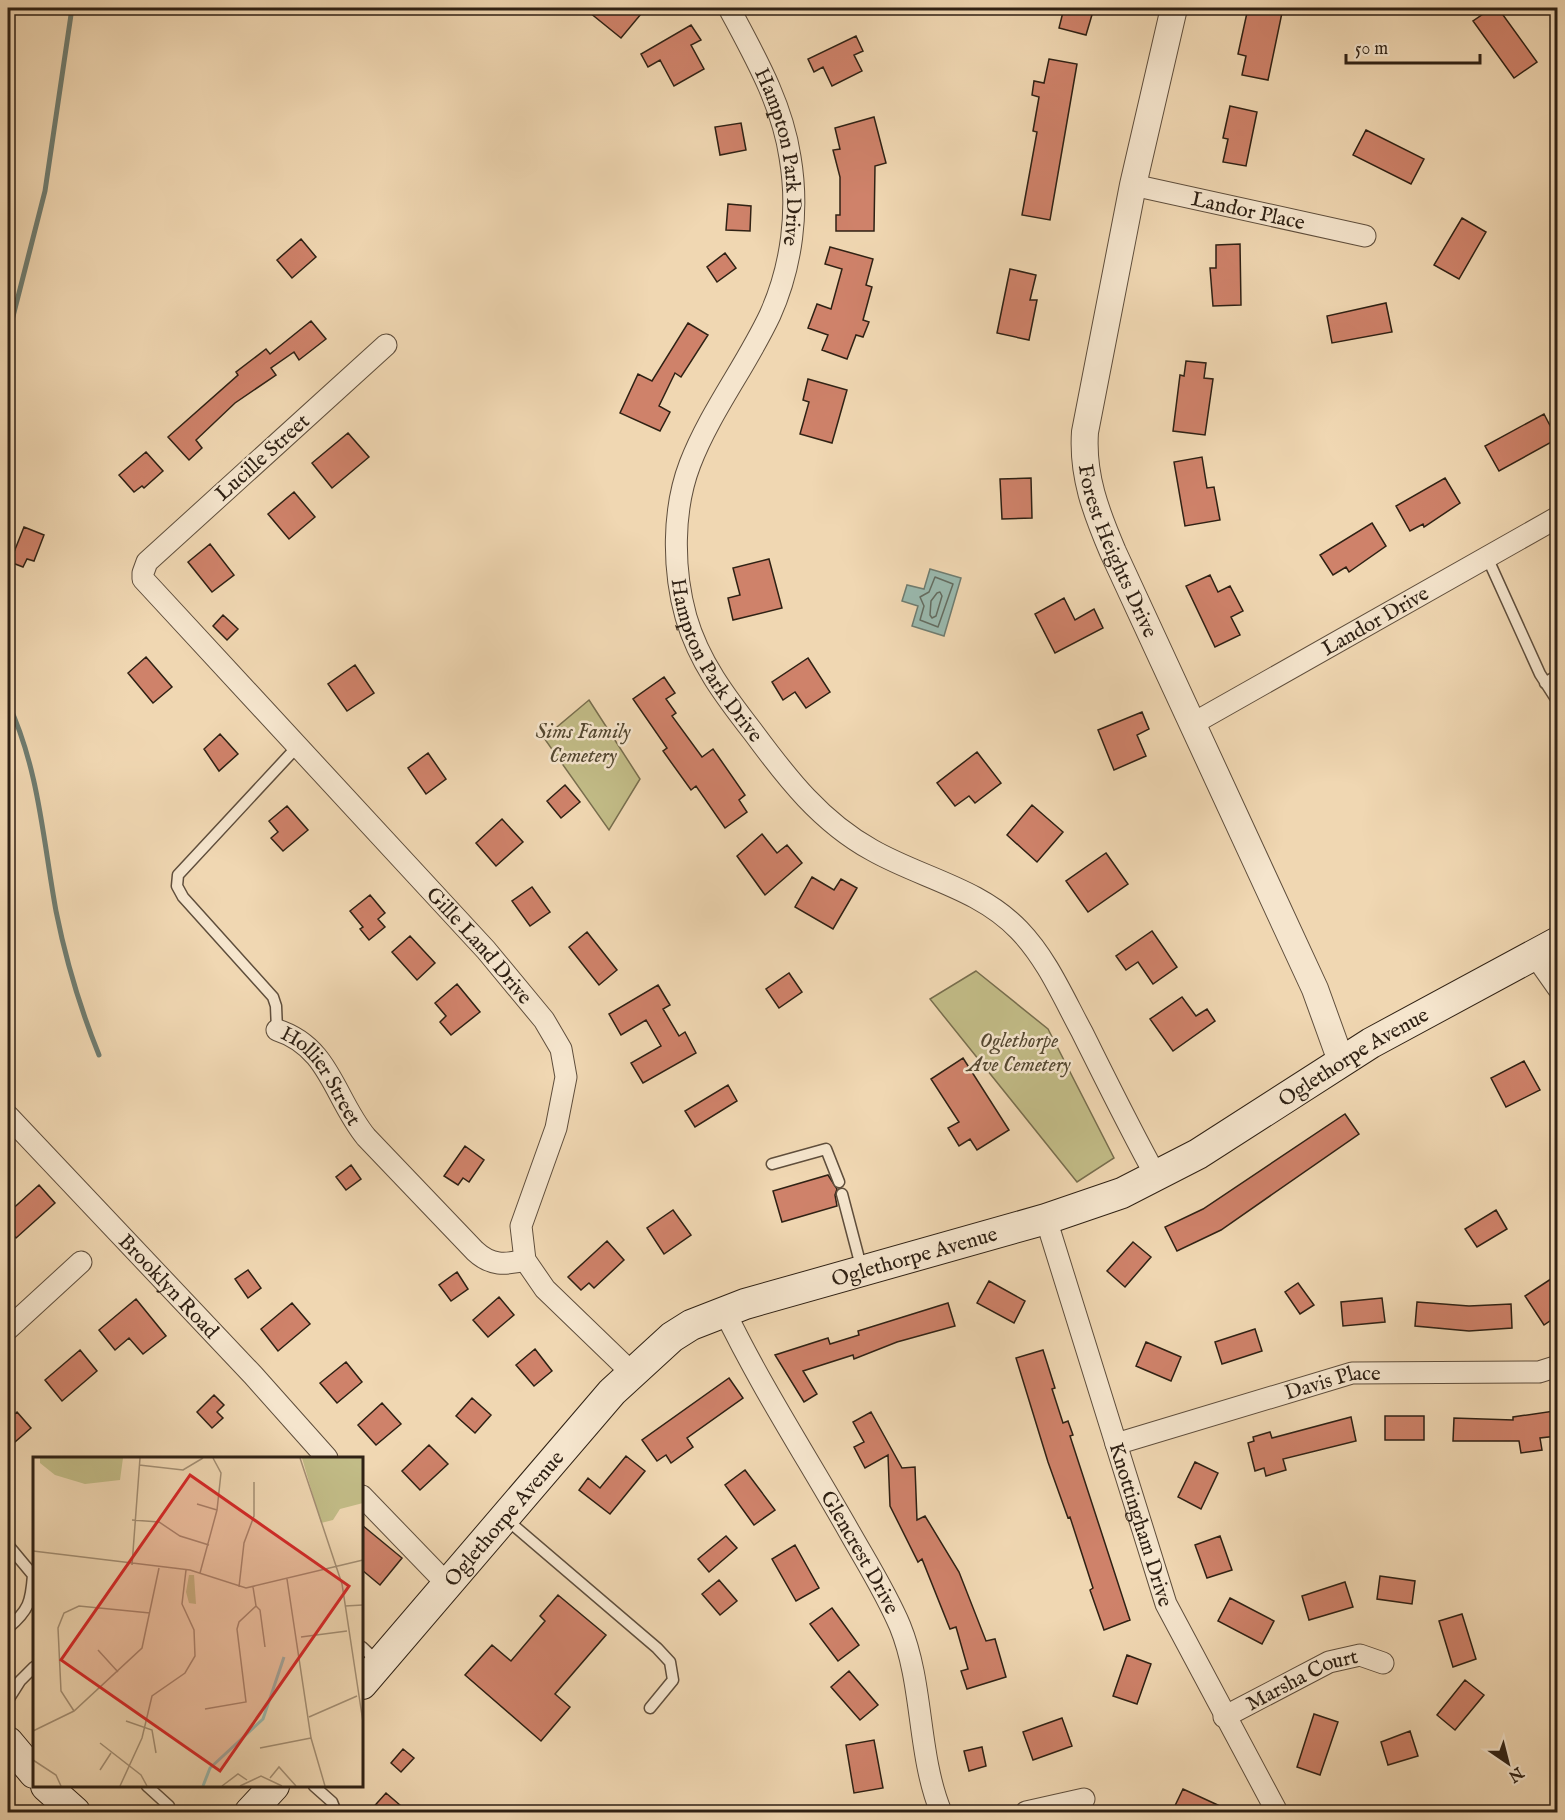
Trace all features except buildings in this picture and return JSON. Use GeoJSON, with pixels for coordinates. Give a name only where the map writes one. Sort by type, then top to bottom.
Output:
{"type":"FeatureCollection","features":[{"type":"Feature","properties":{"kind":"main road","name":"Oglethorpe Avenue"},"geometry":{"type":"LineString","coordinates":[[367,1665],[447,1584],[631,1372],[672,1337],[724,1310],[1046,1220],[1122,1193],[1198,1154],[1341,1061],[1546,948]]}},
{"type":"Feature","properties":{"kind":"main road"},"geometry":{"type":"LineString","coordinates":[[8,1742],[33,1772]]}},
{"type":"Feature","properties":{"kind":"main road"},"geometry":{"type":"LineString","coordinates":[[48,1787],[75,1812]]}},
{"type":"Feature","properties":{"kind":"main road"},"geometry":{"type":"LineString","coordinates":[[250,1812],[272,1787]]}},
{"type":"Feature","properties":{"kind":"street","name":"Hampton Park Drive"},"geometry":{"type":"LineString","coordinates":[[729,8],[770,87],[782,120],[791,166],[793,220],[791,249],[770,314],[702,439],[683,488],[678,520],[678,580],[695,644],[725,695],[781,770],[826,818],[874,852],[979,898],[1002,914],[1022,933],[1053,976],[1156,1176]]}},
{"type":"Feature","properties":{"kind":"street","name":"Forest Heights Drive"},"geometry":{"type":"LineString","coordinates":[[1174,8],[1133,185],[1085,432],[1084,456],[1096,514],[1327,1014],[1341,1061]]}},
{"type":"Feature","properties":{"kind":"street","name":"Landor Place"},"geometry":{"type":"LineString","coordinates":[[1133,185],[1365,236]]}},
{"type":"Feature","properties":{"kind":"street","name":"Lucille Street"},"geometry":{"type":"LineString","coordinates":[[142,573],[147,562],[386,345]]}},
{"type":"Feature","properties":{"kind":"street","name":"Landor Drive"},"geometry":{"type":"LineString","coordinates":[[1194,723],[1557,517]]}},
{"type":"Feature","properties":{"kind":"street","name":"Gille Land Drive"},"geometry":{"type":"LineString","coordinates":[[142,573],[146,584],[486,950],[531,1002],[561,1049],[566,1077],[563,1096],[556,1128],[521,1226],[525,1260],[544,1289],[631,1372]]}},
{"type":"Feature","properties":{"kind":"street"},"geometry":{"type":"LineString","coordinates":[[1546,948],[1557,988]]}},
{"type":"Feature","properties":{"kind":"street","name":"Hollier Street"},"geometry":{"type":"LineString","coordinates":[[277,1030],[293,1035],[307,1045],[335,1080],[352,1119],[366,1137],[480,1256],[501,1264],[525,1260]]}},
{"type":"Feature","properties":{"kind":"street","name":"Brooklyn Road"},"geometry":{"type":"LineString","coordinates":[[8,1116],[237,1358],[326,1457]]}},
{"type":"Feature","properties":{"kind":"street","name":"Knottingham Drive"},"geometry":{"type":"LineString","coordinates":[[1046,1220],[1166,1604],[1224,1717],[1277,1812]]}},
{"type":"Feature","properties":{"kind":"street"},"geometry":{"type":"LineString","coordinates":[[8,1329],[81,1262]]}},
{"type":"Feature","properties":{"kind":"street","name":"Glencrest Drive"},"geometry":{"type":"LineString","coordinates":[[724,1310],[743,1350],[873,1572],[899,1623],[913,1666],[930,1773],[941,1812]]}},
{"type":"Feature","properties":{"kind":"street","name":"Davis Place"},"geometry":{"type":"LineString","coordinates":[[1116,1444],[1352,1373],[1539,1372],[1557,1366]]}},
{"type":"Feature","properties":{"kind":"street"},"geometry":{"type":"LineString","coordinates":[[363,1497],[447,1584]]}},
{"type":"Feature","properties":{"kind":"street","name":"Marsha Court"},"geometry":{"type":"LineString","coordinates":[[1224,1717],[1329,1662],[1360,1655],[1383,1663]]}},
{"type":"Feature","properties":{"kind":"street"},"geometry":{"type":"LineString","coordinates":[[1026,1812],[1084,1799]]}},
{"type":"Feature","properties":{"kind":"lane"},"geometry":{"type":"LineString","coordinates":[[1486,557],[1545,683],[1557,702]]}},
{"type":"Feature","properties":{"kind":"lane"},"geometry":{"type":"LineString","coordinates":[[1545,683],[1557,675]]}},
{"type":"Feature","properties":{"kind":"lane","name":"Hollier Street"},"geometry":{"type":"LineString","coordinates":[[277,1030],[276,1001],[187,903],[177,886],[178,875],[297,748]]}},
{"type":"Feature","properties":{"kind":"lane"},"geometry":{"type":"LineString","coordinates":[[772,1164],[826,1149],[839,1182]]}},
{"type":"Feature","properties":{"kind":"lane"},"geometry":{"type":"LineString","coordinates":[[842,1194],[862,1271]]}},
{"type":"Feature","properties":{"kind":"lane"},"geometry":{"type":"LineString","coordinates":[[504,1517],[657,1648],[670,1662],[673,1680],[650,1708]]}},
{"type":"Feature","properties":{"kind":"lane"},"geometry":{"type":"LineString","coordinates":[[8,1545],[33,1575],[32,1597],[24,1614],[8,1628]]}},
{"type":"Feature","properties":{"kind":"lane"},"geometry":{"type":"LineString","coordinates":[[8,1700],[20,1681],[33,1668]]}},
{"type":"Feature","properties":{"kind":"lane"},"geometry":{"type":"LineString","coordinates":[[8,1687],[20,1681]]}},
{"type":"Feature","properties":{"kind":"lane"},"geometry":{"type":"LineString","coordinates":[[149,1787],[169,1806]]}},
{"type":"Feature","properties":{"kind":"lane"},"geometry":{"type":"LineString","coordinates":[[316,1787],[332,1802],[336,1812]]}},
{"type":"Feature","properties":{"kind":"green space","name":"Sims Family Cemetery"},"geometry":{"type":"Polygon","coordinates":[[[589,700],[640,779],[609,830],[544,738],[589,700]]]}},
{"type":"Feature","properties":{"kind":"green space","name":"Oglethorpe Ave Cemetery"},"geometry":{"type":"Polygon","coordinates":[[[976,971],[1048,1029],[1114,1158],[1077,1182],[930,999],[976,971]]]}},
{"type":"Feature","properties":{"kind":"water"},"geometry":{"type":"Polygon","coordinates":[[[930,569],[961,578],[944,636],[912,626],[918,606],[902,601],[907,585],[924,589],[930,569]]]}},
{"type":"Feature","properties":{"kind":"waterway"},"geometry":{"type":"LineString","coordinates":[[8,336],[45,191],[72,8]]}},
{"type":"Feature","properties":{"kind":"waterway"},"geometry":{"type":"LineString","coordinates":[[8,703],[27,753],[33,779],[64,948],[99,1055]]}}]}
